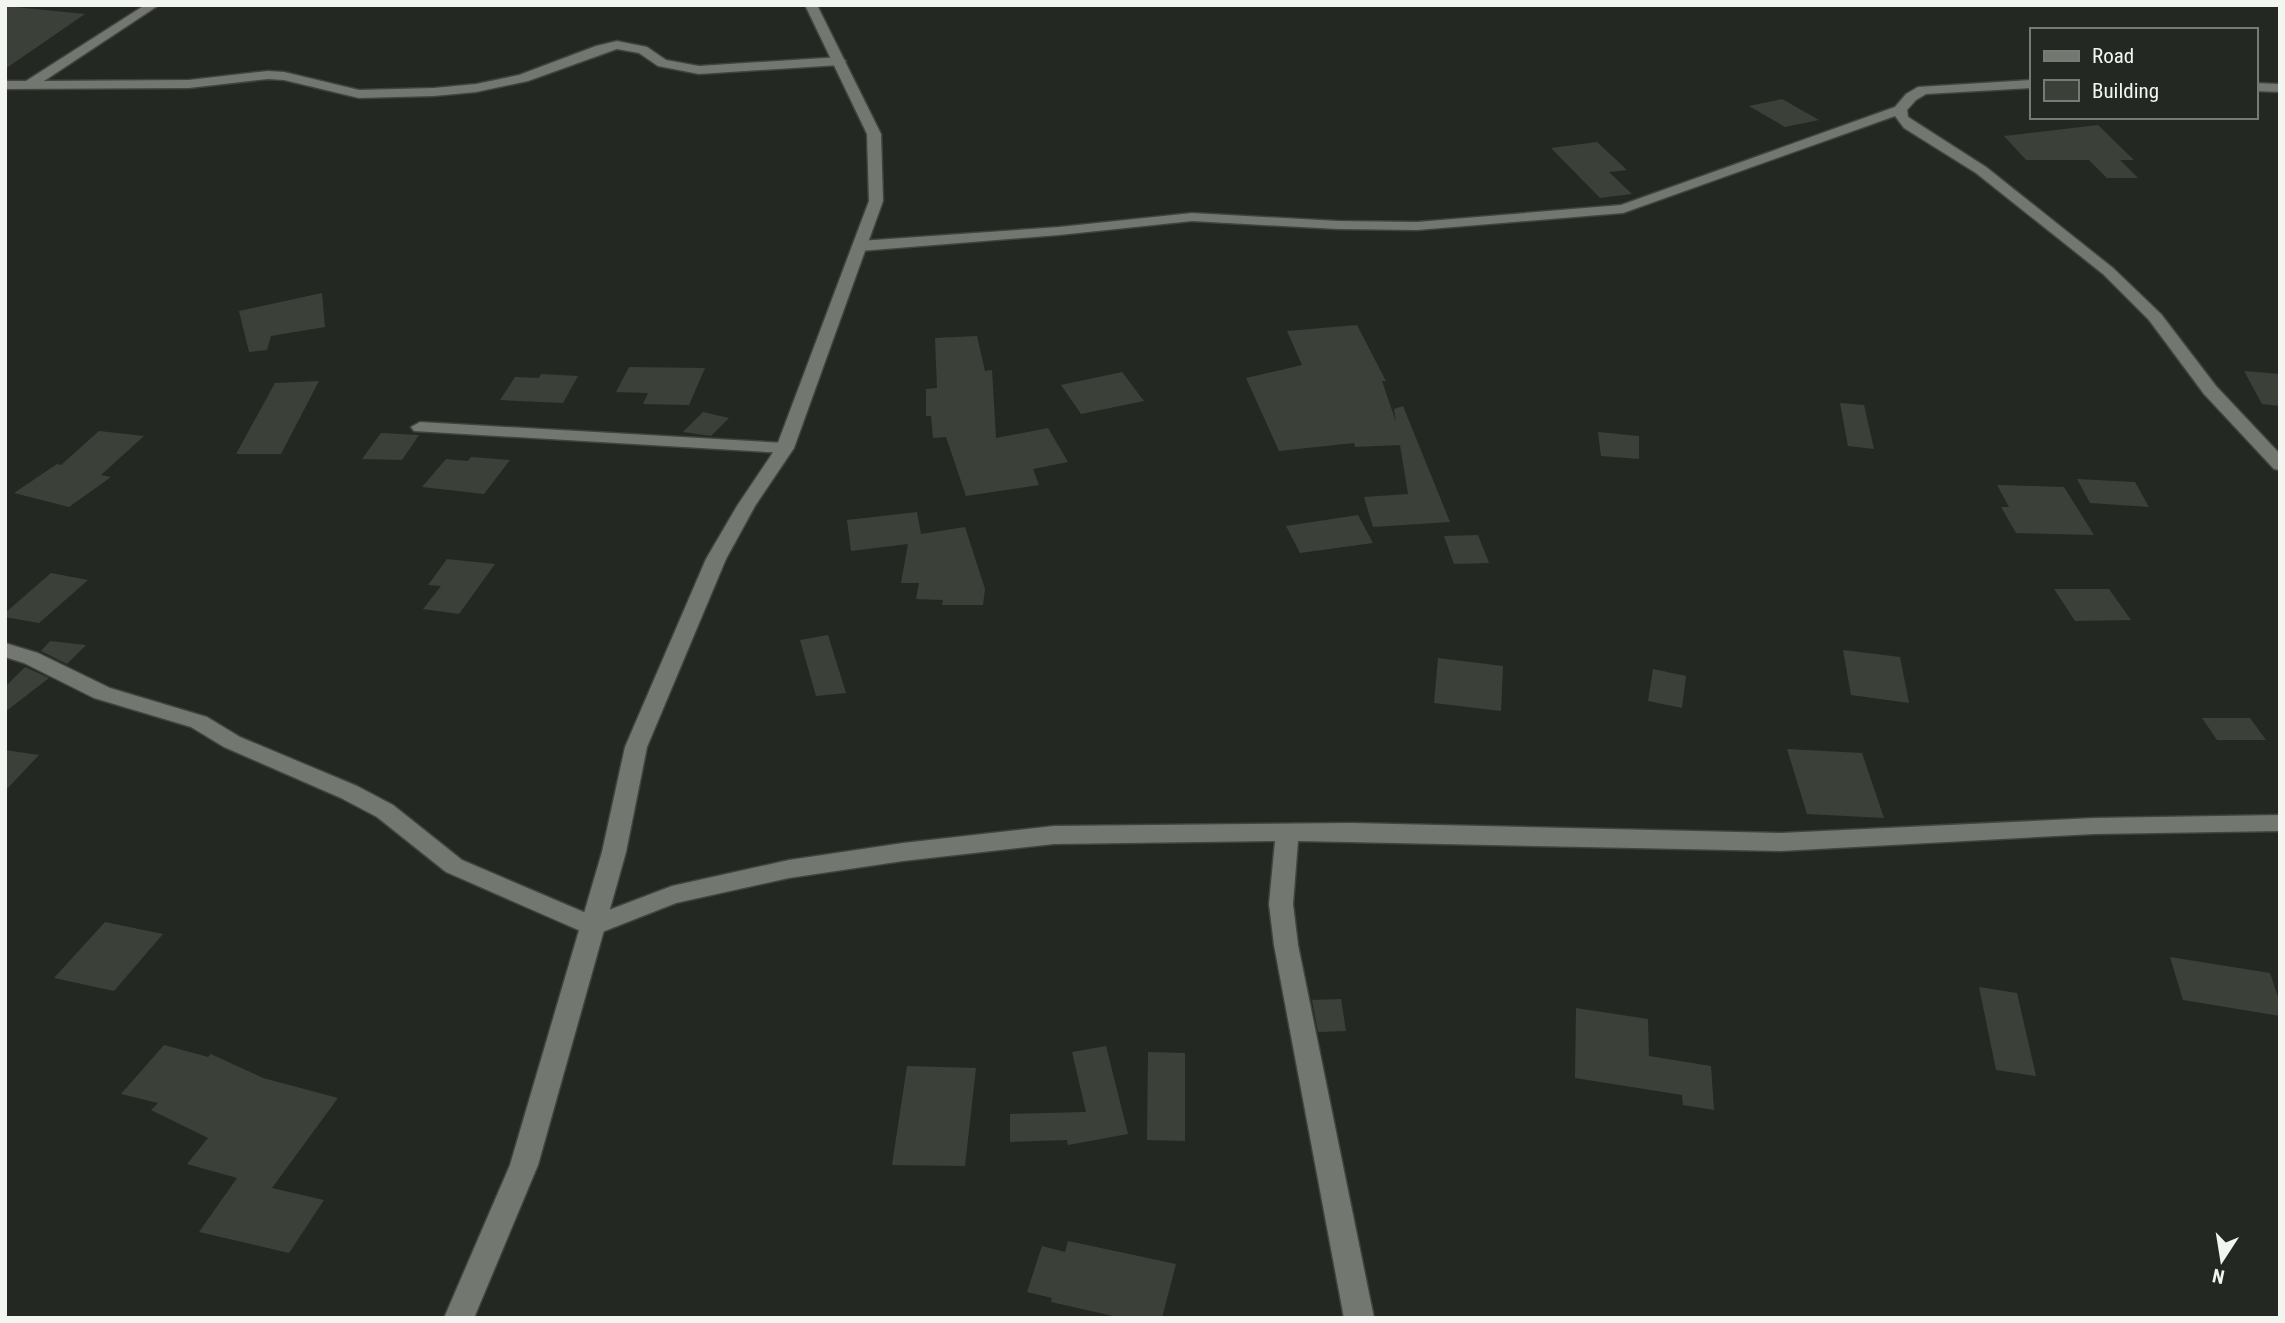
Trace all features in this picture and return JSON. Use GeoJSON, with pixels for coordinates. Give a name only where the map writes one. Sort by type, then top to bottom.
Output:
{"type":"FeatureCollection","features":[{"type":"Feature","properties":{"kind":"street"},"geometry":{"type":"LineString","coordinates":[[29,85],[153,5]]}},
{"type":"Feature","properties":{"kind":"street"},"geometry":{"type":"LineString","coordinates":[[459,1318],[524,1165],[614,852],[636,747],[716,559],[746,506],[785,448],[876,201],[873,134],[811,5]]}},
{"type":"Feature","properties":{"kind":"street"},"geometry":{"type":"LineString","coordinates":[[5,85],[189,84],[268,75],[285,76],[359,94],[421,93],[476,88],[523,78],[617,45],[643,50],[662,63],[699,70],[840,61]]}},
{"type":"Feature","properties":{"kind":"street"},"geometry":{"type":"LineString","coordinates":[[860,246],[1059,231],[1192,217],[1338,225],[1417,226],[1623,209],[1900,110],[1911,97],[1923,90],[2030,84]]}},
{"type":"Feature","properties":{"kind":"street"},"geometry":{"type":"LineString","coordinates":[[2257,87],[2280,88]]}},
{"type":"Feature","properties":{"kind":"street"},"geometry":{"type":"LineString","coordinates":[[1900,110],[1902,118],[1909,125],[1982,170],[2108,271],[2155,317],[2210,390],[2280,465]]}},
{"type":"Feature","properties":{"kind":"street"},"geometry":{"type":"LineString","coordinates":[[420,427],[785,448]]}},
{"type":"Feature","properties":{"kind":"street"},"geometry":{"type":"LineString","coordinates":[[5,650],[31,658],[102,693],[199,722],[232,742],[349,792],[385,811],[454,866],[592,926],[672,895],[789,869],[903,852],[1054,835],[1287,833],[1781,842],[2094,826],[2280,822]]}},
{"type":"Feature","properties":{"kind":"street"},"geometry":{"type":"LineString","coordinates":[[1287,833],[1281,904],[1286,945],[1359,1318]]}},
{"type":"Feature","properties":{"kind":"building"},"geometry":{"type":"Polygon","coordinates":[[[5,6],[85,14],[5,69],[5,6]]]}},
{"type":"Feature","properties":{"kind":"building"},"geometry":{"type":"Polygon","coordinates":[[[1782,99],[1819,120],[1785,127],[1749,106],[1782,99]]]}},
{"type":"Feature","properties":{"kind":"building"},"geometry":{"type":"Polygon","coordinates":[[[2098,125],[2134,160],[2120,160],[2138,178],[2107,178],[2089,160],[2026,160],[2004,136],[2098,125]]]}},
{"type":"Feature","properties":{"kind":"building"},"geometry":{"type":"Polygon","coordinates":[[[1597,142],[1627,170],[1609,172],[1632,194],[1600,198],[1551,148],[1597,142]]]}},
{"type":"Feature","properties":{"kind":"building"},"geometry":{"type":"Polygon","coordinates":[[[322,293],[325,327],[271,336],[267,350],[249,352],[239,311],[322,293]]]}},
{"type":"Feature","properties":{"kind":"building"},"geometry":{"type":"Polygon","coordinates":[[[1357,325],[1386,381],[1382,381],[1396,422],[1394,409],[1403,406],[1450,522],[1373,527],[1364,497],[1408,494],[1400,445],[1355,447],[1354,443],[1279,451],[1246,378],[1302,365],[1287,331],[1357,325]]]}},
{"type":"Feature","properties":{"kind":"building"},"geometry":{"type":"Polygon","coordinates":[[[977,336],[985,371],[992,370],[996,438],[1048,428],[1068,462],[1033,469],[1039,485],[966,496],[946,437],[933,438],[931,416],[926,416],[926,389],[937,388],[935,338],[977,336]]]}},
{"type":"Feature","properties":{"kind":"building"},"geometry":{"type":"Polygon","coordinates":[[[629,367],[705,368],[689,405],[643,404],[648,393],[616,392],[629,367]]]}},
{"type":"Feature","properties":{"kind":"building"},"geometry":{"type":"Polygon","coordinates":[[[2244,371],[2280,374],[2280,406],[2262,404],[2244,371]]]}},
{"type":"Feature","properties":{"kind":"building"},"geometry":{"type":"Polygon","coordinates":[[[1122,372],[1144,401],[1081,414],[1061,385],[1122,372]]]}},
{"type":"Feature","properties":{"kind":"building"},"geometry":{"type":"Polygon","coordinates":[[[541,374],[578,376],[563,403],[500,400],[515,377],[539,378],[541,374]]]}},
{"type":"Feature","properties":{"kind":"building"},"geometry":{"type":"Polygon","coordinates":[[[319,381],[281,454],[236,454],[275,383],[319,381]]]}},
{"type":"Feature","properties":{"kind":"building"},"geometry":{"type":"Polygon","coordinates":[[[1840,403],[1864,405],[1874,449],[1848,446],[1840,403]]]}},
{"type":"Feature","properties":{"kind":"building"},"geometry":{"type":"Polygon","coordinates":[[[703,412],[729,418],[711,436],[683,432],[703,412]]]}},
{"type":"Feature","properties":{"kind":"building"},"geometry":{"type":"Polygon","coordinates":[[[99,431],[144,436],[101,475],[111,477],[69,507],[14,493],[57,464],[61,465],[99,431]]]}},
{"type":"Feature","properties":{"kind":"building"},"geometry":{"type":"Polygon","coordinates":[[[1598,432],[1639,436],[1639,459],[1601,456],[1598,432]]]}},
{"type":"Feature","properties":{"kind":"building"},"geometry":{"type":"Polygon","coordinates":[[[381,433],[419,435],[402,460],[362,459],[381,433]]]}},
{"type":"Feature","properties":{"kind":"building"},"geometry":{"type":"Polygon","coordinates":[[[471,457],[510,460],[484,494],[422,487],[446,459],[468,461],[471,457]]]}},
{"type":"Feature","properties":{"kind":"building"},"geometry":{"type":"Polygon","coordinates":[[[2077,479],[2135,482],[2149,507],[2090,503],[2077,479]]]}},
{"type":"Feature","properties":{"kind":"building"},"geometry":{"type":"Polygon","coordinates":[[[1997,485],[2064,487],[2094,535],[2016,533],[2001,507],[2009,507],[1997,485]]]}},
{"type":"Feature","properties":{"kind":"building"},"geometry":{"type":"Polygon","coordinates":[[[917,512],[921,534],[965,527],[985,589],[983,605],[942,605],[943,600],[916,599],[919,583],[901,583],[908,544],[851,551],[847,520],[917,512]]]}},
{"type":"Feature","properties":{"kind":"building"},"geometry":{"type":"Polygon","coordinates":[[[1358,515],[1373,543],[1300,553],[1286,526],[1358,515]]]}},
{"type":"Feature","properties":{"kind":"building"},"geometry":{"type":"Polygon","coordinates":[[[1478,535],[1489,563],[1454,564],[1444,536],[1478,535]]]}},
{"type":"Feature","properties":{"kind":"building"},"geometry":{"type":"Polygon","coordinates":[[[447,559],[495,564],[459,614],[423,609],[441,586],[428,585],[447,559]]]}},
{"type":"Feature","properties":{"kind":"building"},"geometry":{"type":"Polygon","coordinates":[[[51,573],[88,580],[39,623],[5,617],[5,613],[51,573]]]}},
{"type":"Feature","properties":{"kind":"building"},"geometry":{"type":"Polygon","coordinates":[[[2054,589],[2109,589],[2131,620],[2075,621],[2054,589]]]}},
{"type":"Feature","properties":{"kind":"building"},"geometry":{"type":"Polygon","coordinates":[[[828,635],[846,693],[816,696],[800,640],[828,635]]]}},
{"type":"Feature","properties":{"kind":"building"},"geometry":{"type":"Polygon","coordinates":[[[50,641],[86,645],[67,664],[41,651],[50,641]]]}},
{"type":"Feature","properties":{"kind":"building"},"geometry":{"type":"Polygon","coordinates":[[[1843,650],[1900,657],[1909,703],[1851,695],[1843,650]]]}},
{"type":"Feature","properties":{"kind":"building"},"geometry":{"type":"Polygon","coordinates":[[[1438,658],[1503,666],[1501,711],[1434,703],[1438,658]]]}},
{"type":"Feature","properties":{"kind":"building"},"geometry":{"type":"Polygon","coordinates":[[[25,667],[49,678],[5,712],[5,687],[25,667]]]}},
{"type":"Feature","properties":{"kind":"building"},"geometry":{"type":"Polygon","coordinates":[[[1653,669],[1686,676],[1682,708],[1648,701],[1653,669]]]}},
{"type":"Feature","properties":{"kind":"building"},"geometry":{"type":"Polygon","coordinates":[[[2202,718],[2250,718],[2266,740],[2217,740],[2202,718]]]}},
{"type":"Feature","properties":{"kind":"building"},"geometry":{"type":"Polygon","coordinates":[[[1787,749],[1862,753],[1884,818],[1807,814],[1787,749]]]}},
{"type":"Feature","properties":{"kind":"building"},"geometry":{"type":"Polygon","coordinates":[[[5,750],[39,755],[5,791],[5,750]]]}},
{"type":"Feature","properties":{"kind":"building"},"geometry":{"type":"Polygon","coordinates":[[[105,922],[163,934],[114,991],[54,978],[105,922]]]}},
{"type":"Feature","properties":{"kind":"building"},"geometry":{"type":"Polygon","coordinates":[[[2170,957],[2270,973],[2280,1003],[2280,1016],[2183,1000],[2170,957]]]}},
{"type":"Feature","properties":{"kind":"building"},"geometry":{"type":"Polygon","coordinates":[[[1979,987],[2017,993],[2036,1076],[1996,1070],[1979,987]]]}},
{"type":"Feature","properties":{"kind":"building"},"geometry":{"type":"Polygon","coordinates":[[[1341,999],[1346,1031],[1318,1032],[1312,1000],[1341,999]]]}},
{"type":"Feature","properties":{"kind":"building"},"geometry":{"type":"Polygon","coordinates":[[[1576,1008],[1648,1019],[1649,1056],[1711,1066],[1714,1110],[1683,1105],[1682,1095],[1575,1078],[1576,1008]]]}},
{"type":"Feature","properties":{"kind":"building"},"geometry":{"type":"Polygon","coordinates":[[[164,1045],[208,1057],[211,1054],[263,1078],[338,1098],[272,1188],[324,1200],[289,1253],[199,1232],[237,1178],[187,1164],[208,1138],[151,1110],[158,1103],[121,1094],[164,1045]]]}},
{"type":"Feature","properties":{"kind":"building"},"geometry":{"type":"Polygon","coordinates":[[[1106,1046],[1128,1134],[1068,1145],[1067,1140],[1010,1142],[1010,1114],[1086,1112],[1072,1052],[1106,1046]]]}},
{"type":"Feature","properties":{"kind":"building"},"geometry":{"type":"Polygon","coordinates":[[[1148,1052],[1185,1053],[1185,1141],[1147,1140],[1148,1052]]]}},
{"type":"Feature","properties":{"kind":"building"},"geometry":{"type":"Polygon","coordinates":[[[907,1066],[976,1068],[965,1166],[892,1165],[907,1066]]]}},
{"type":"Feature","properties":{"kind":"building"},"geometry":{"type":"Polygon","coordinates":[[[1068,1241],[1176,1264],[1162,1318],[1122,1318],[1051,1302],[1052,1298],[1027,1292],[1042,1246],[1065,1252],[1068,1241]]]}}]}
